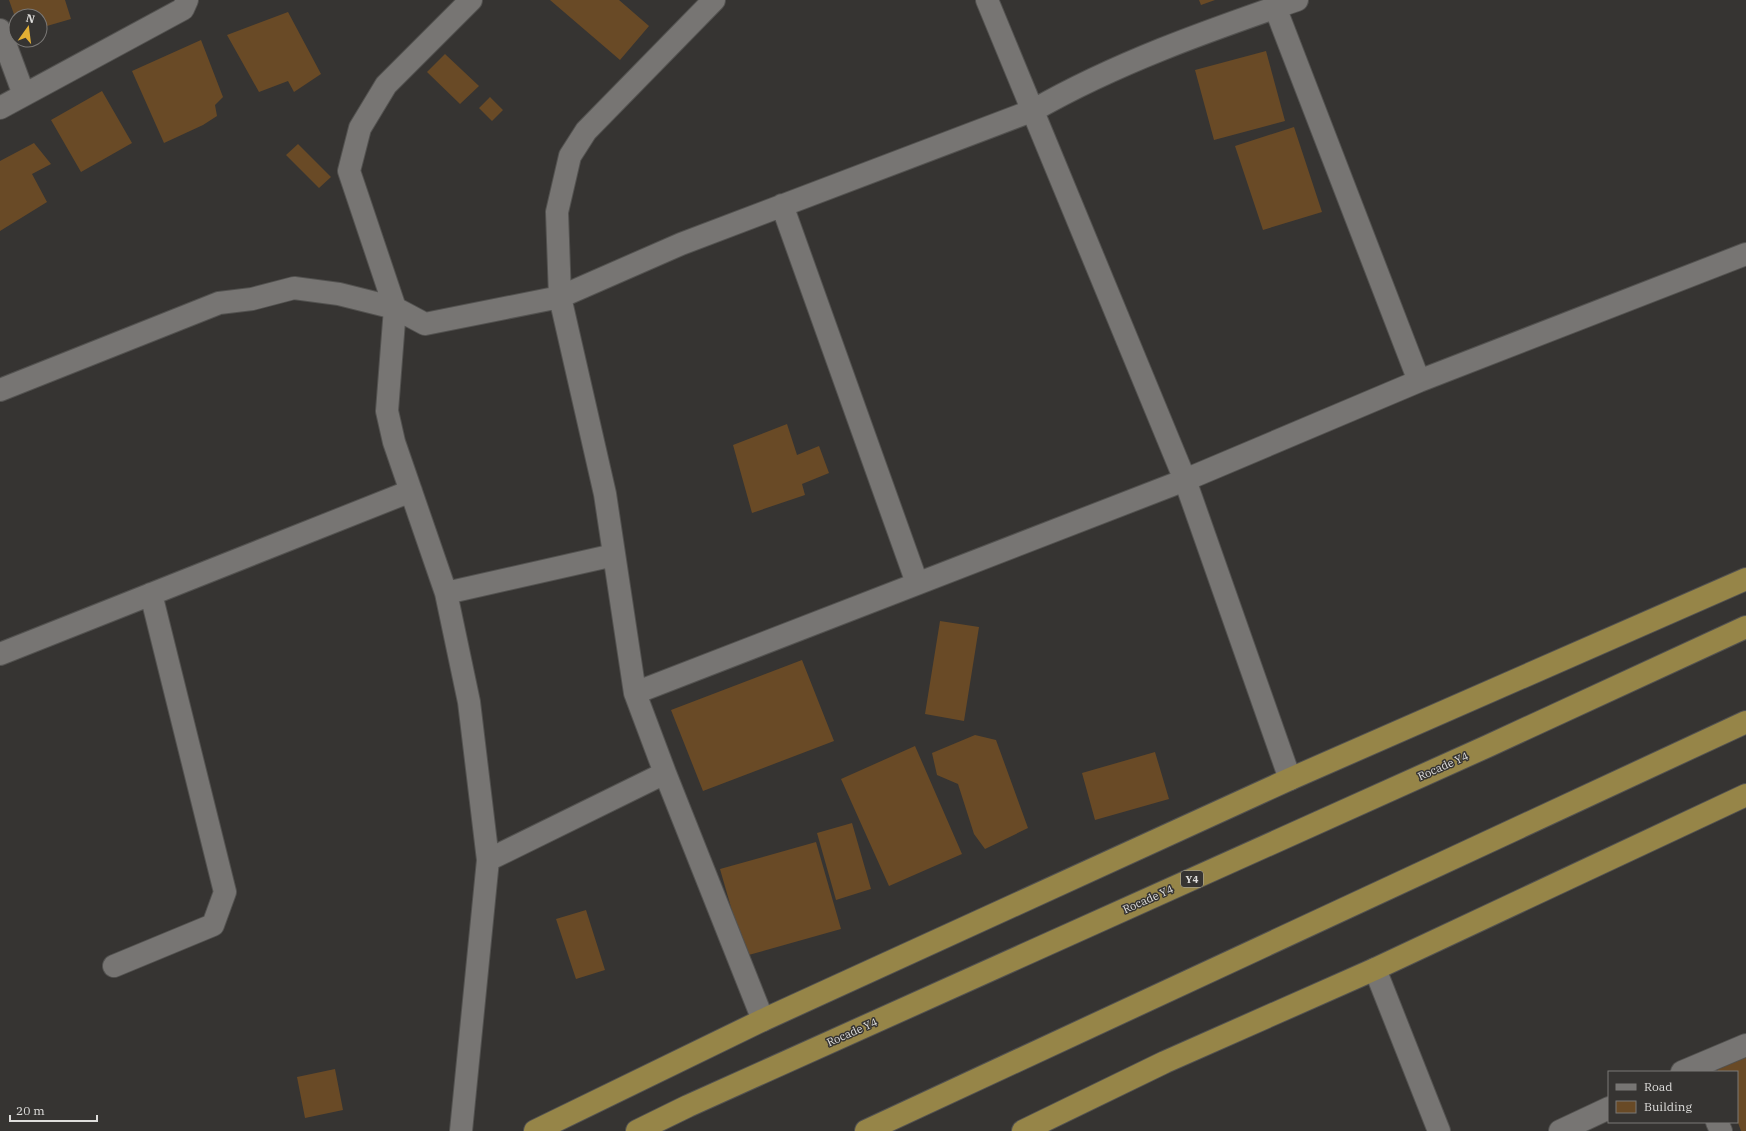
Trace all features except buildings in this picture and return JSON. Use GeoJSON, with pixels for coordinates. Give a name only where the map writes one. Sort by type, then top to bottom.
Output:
{"type":"FeatureCollection","features":[{"type":"Feature","properties":{"kind":"highway"},"geometry":{"type":"LineString","coordinates":[[535,1131],[763,1020],[1290,779],[1746,579]]}},
{"type":"Feature","properties":{"kind":"highway","name":"Rocade Y4"},"geometry":{"type":"LineString","coordinates":[[637,1131],[688,1106],[1488,746],[1746,627]]}},
{"type":"Feature","properties":{"kind":"highway"},"geometry":{"type":"LineString","coordinates":[[866,1131],[1746,722]]}},
{"type":"Feature","properties":{"kind":"highway"},"geometry":{"type":"LineString","coordinates":[[1023,1131],[1165,1062],[1375,969],[1746,795]]}},
{"type":"Feature","properties":{"kind":"street"},"geometry":{"type":"LineString","coordinates":[[0,108],[183,10],[188,0]]}},
{"type":"Feature","properties":{"kind":"street"},"geometry":{"type":"LineString","coordinates":[[461,1131],[488,860],[470,702],[446,593],[394,442],[387,411],[395,308],[349,171],[360,128],[386,85],[471,0]]}},
{"type":"Feature","properties":{"kind":"street"},"geometry":{"type":"LineString","coordinates":[[714,0],[586,131],[570,156],[557,212],[560,297],[605,494],[635,693],[665,773],[763,1020]]}},
{"type":"Feature","properties":{"kind":"street"},"geometry":{"type":"LineString","coordinates":[[987,0],[1034,110],[1185,480],[1290,779]]}},
{"type":"Feature","properties":{"kind":"street"},"geometry":{"type":"LineString","coordinates":[[0,390],[219,303],[252,299],[294,288],[339,294],[395,308],[425,324],[560,297],[682,244],[1034,110],[1075,87],[1129,62],[1297,0]]}},
{"type":"Feature","properties":{"kind":"street"},"geometry":{"type":"LineString","coordinates":[[1275,7],[1419,381]]}},
{"type":"Feature","properties":{"kind":"street"},"geometry":{"type":"LineString","coordinates":[[0,30],[24,95]]}},
{"type":"Feature","properties":{"kind":"street"},"geometry":{"type":"LineString","coordinates":[[782,205],[917,584]]}},
{"type":"Feature","properties":{"kind":"street"},"geometry":{"type":"LineString","coordinates":[[635,693],[1185,480],[1419,381],[1746,254]]}},
{"type":"Feature","properties":{"kind":"street"},"geometry":{"type":"LineString","coordinates":[[0,654],[411,491]]}},
{"type":"Feature","properties":{"kind":"street"},"geometry":{"type":"LineString","coordinates":[[446,593],[614,555]]}},
{"type":"Feature","properties":{"kind":"street"},"geometry":{"type":"LineString","coordinates":[[114,966],[213,925],[225,892],[151,594]]}},
{"type":"Feature","properties":{"kind":"street"},"geometry":{"type":"LineString","coordinates":[[488,860],[665,773]]}},
{"type":"Feature","properties":{"kind":"street"},"geometry":{"type":"LineString","coordinates":[[1375,969],[1439,1131]]}},
{"type":"Feature","properties":{"kind":"street"},"geometry":{"type":"LineString","coordinates":[[1690,1070],[1746,1045]]}},
{"type":"Feature","properties":{"kind":"street"},"geometry":{"type":"LineString","coordinates":[[1560,1131],[1608,1108]]}}]}
